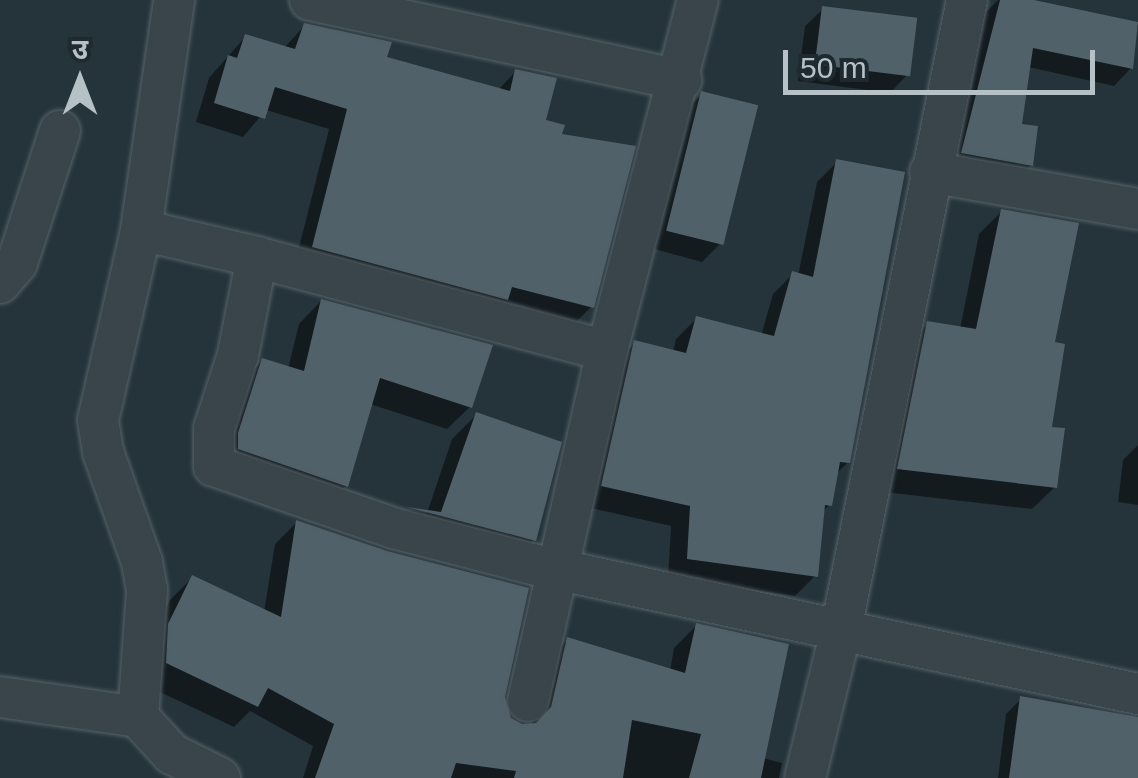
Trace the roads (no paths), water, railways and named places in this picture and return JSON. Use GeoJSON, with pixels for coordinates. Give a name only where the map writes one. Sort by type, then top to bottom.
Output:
{"type":"FeatureCollection","features":[{"type":"Feature","properties":{"kind":"street"},"geometry":{"type":"LineString","coordinates":[[138,717],[147,590],[142,562],[103,452],[98,420],[141,230],[174,0]]}},
{"type":"Feature","properties":{"kind":"street"},"geometry":{"type":"LineString","coordinates":[[310,0],[362,6],[680,80]]}},
{"type":"Feature","properties":{"kind":"street"},"geometry":{"type":"LineString","coordinates":[[528,701],[607,351],[698,0]]}},
{"type":"Feature","properties":{"kind":"street"},"geometry":{"type":"LineString","coordinates":[[804,778],[841,630],[967,0]]}},
{"type":"Feature","properties":{"kind":"street"},"geometry":{"type":"LineString","coordinates":[[0,282],[16,263],[60,131]]}},
{"type":"Feature","properties":{"kind":"street"},"geometry":{"type":"LineString","coordinates":[[930,172],[1138,210]]}},
{"type":"Feature","properties":{"kind":"street"},"geometry":{"type":"LineString","coordinates":[[141,230],[257,257],[607,351]]}},
{"type":"Feature","properties":{"kind":"street"},"geometry":{"type":"LineString","coordinates":[[257,257],[238,355],[214,429],[214,466],[393,528],[557,570],[1138,694]]}},
{"type":"Feature","properties":{"kind":"street"},"geometry":{"type":"LineString","coordinates":[[0,698],[138,717],[172,754],[220,778]]}}]}
